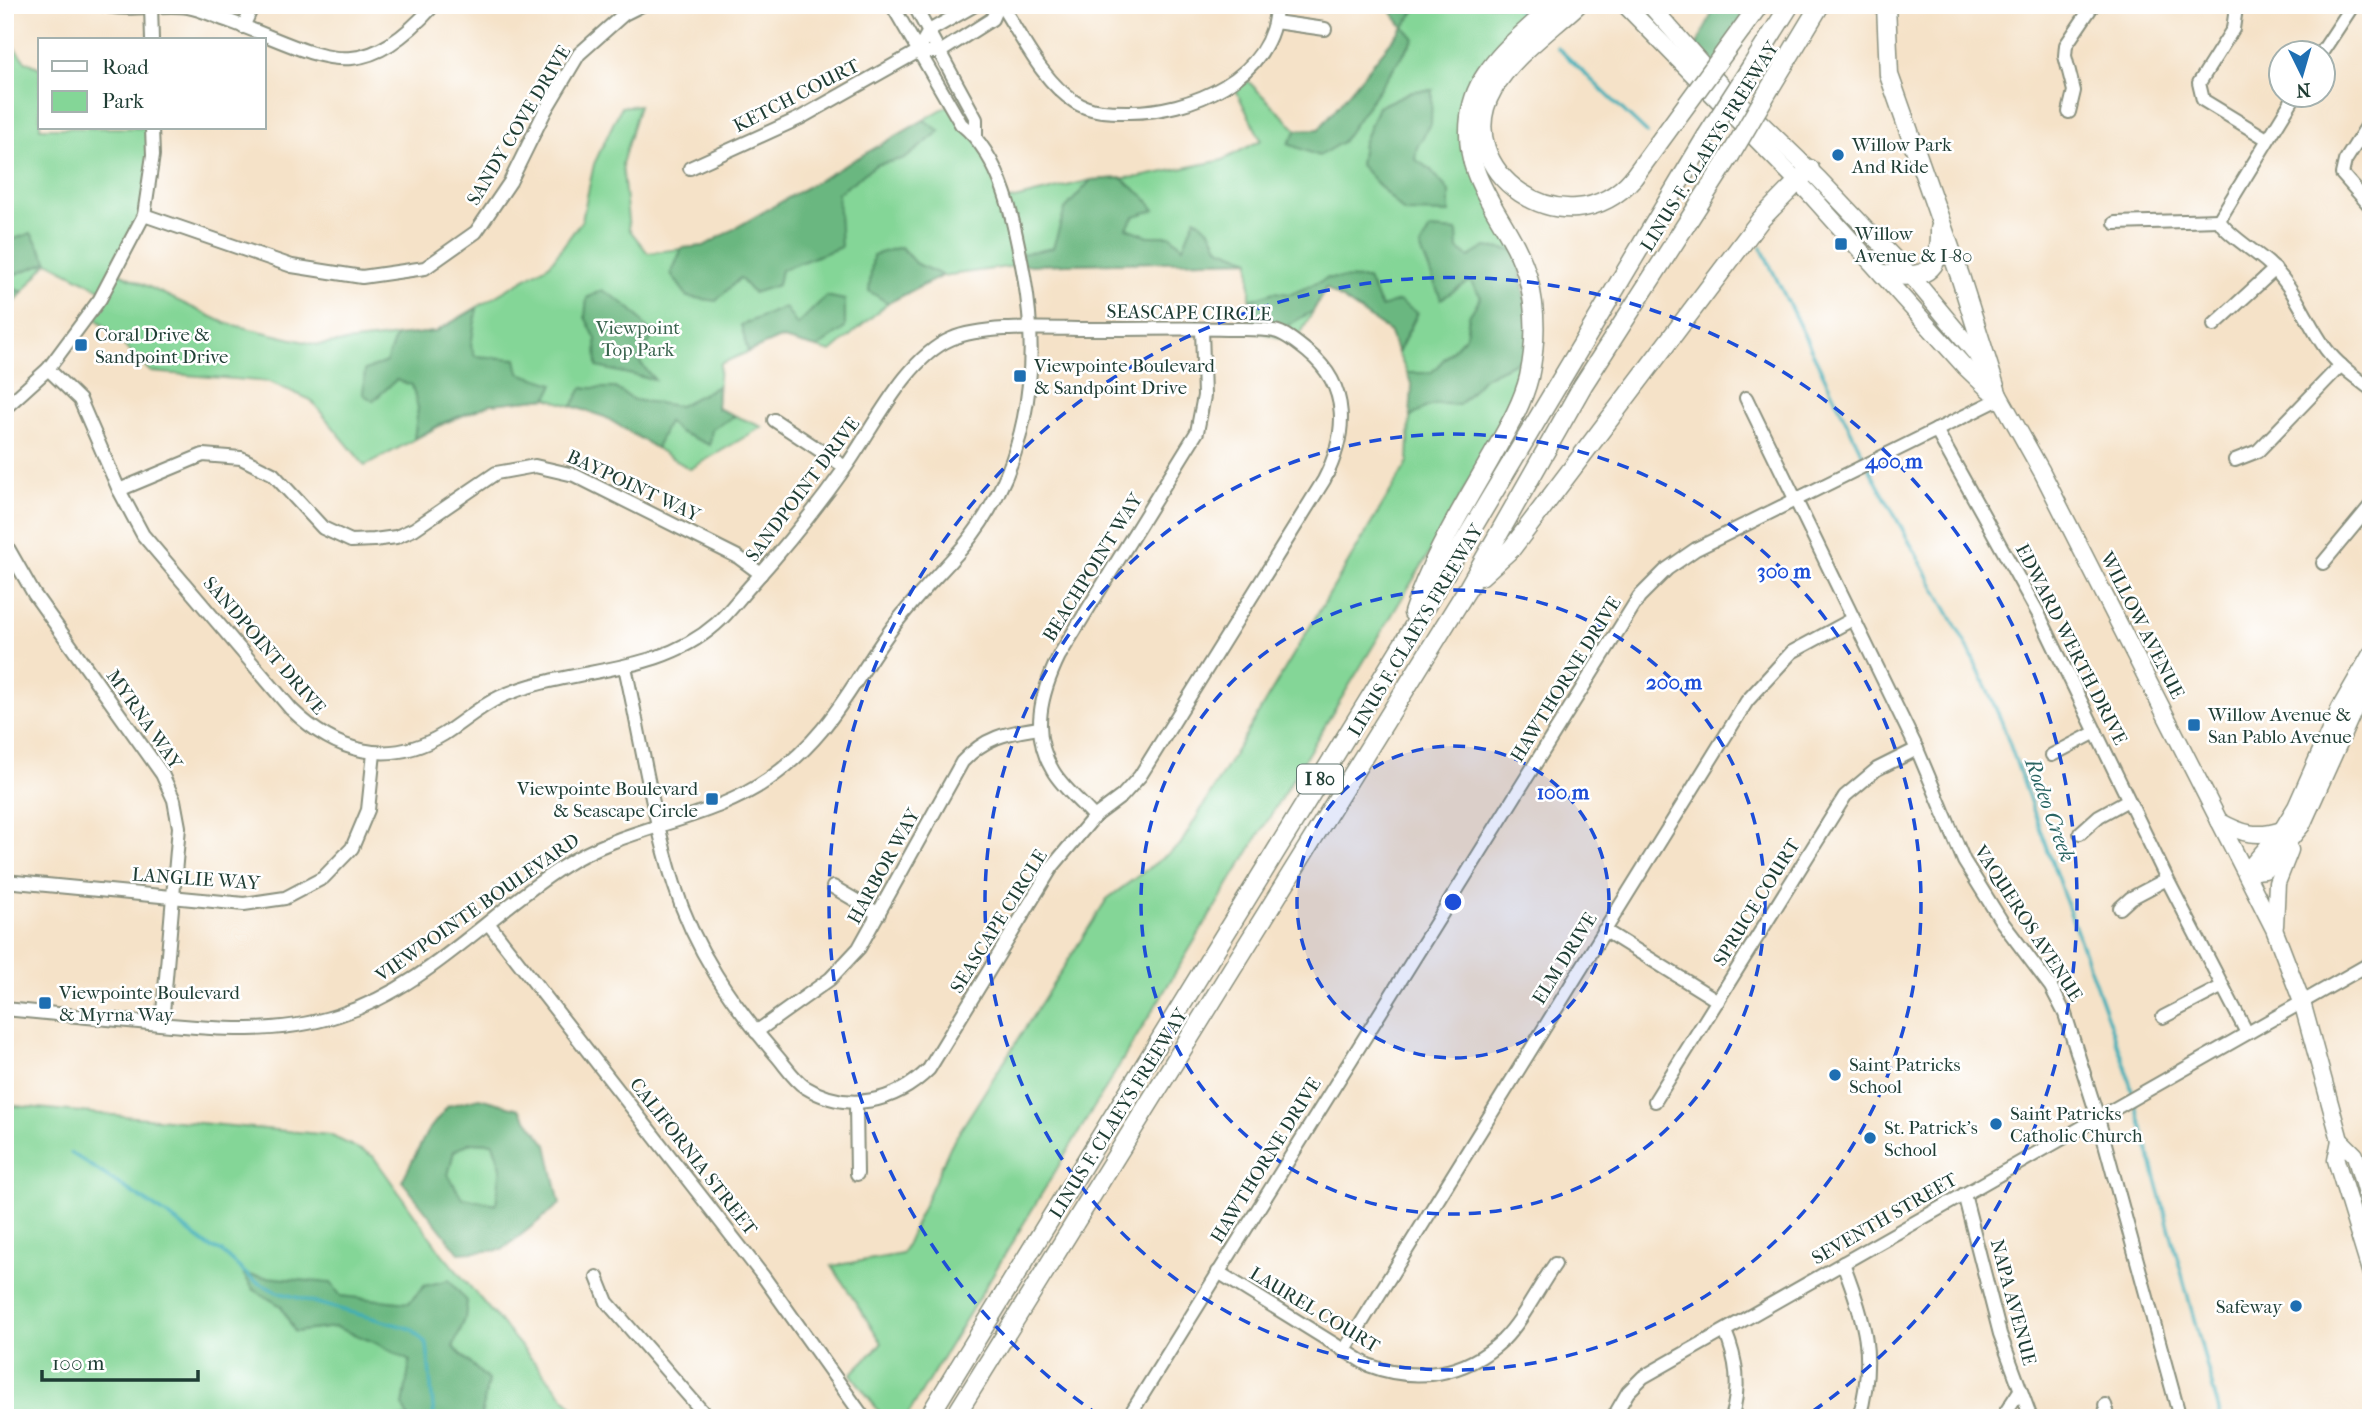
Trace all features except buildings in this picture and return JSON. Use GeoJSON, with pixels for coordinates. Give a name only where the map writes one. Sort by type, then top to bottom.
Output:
{"type":"FeatureCollection","features":[{"type":"Feature","properties":{"kind":"highway"},"geometry":{"type":"LineString","coordinates":[[1402,644],[1426,574],[1513,418],[1528,380],[1535,340],[1534,309],[1528,277],[1518,251],[1478,181],[1470,156],[1468,132],[1471,108],[1489,69],[1553,5]]}},
{"type":"Feature","properties":{"kind":"highway"},"geometry":{"type":"LineString","coordinates":[[1577,5],[1508,69],[1492,91],[1484,131],[1487,151],[1498,171],[1512,187],[1546,206],[1583,208],[1622,191],[1759,5]]}},
{"type":"Feature","properties":{"kind":"highway","name":"LINUS F. CLAEYS FREEWAY"},"geometry":{"type":"LineString","coordinates":[[928,1418],[1402,644],[1706,137],[1790,5]]}},
{"type":"Feature","properties":{"kind":"highway","name":"LINUS F. CLAEYS FREEWAY"},"geometry":{"type":"LineString","coordinates":[[954,1418],[1468,587],[1583,385],[1730,156],[1820,5]]}},
{"type":"Feature","properties":{"kind":"highway"},"geometry":{"type":"LineString","coordinates":[[1886,5],[1889,75],[1999,399]]}},
{"type":"Feature","properties":{"kind":"highway"},"geometry":{"type":"LineString","coordinates":[[1468,587],[1511,548],[1761,219],[1804,175]]}},
{"type":"Feature","properties":{"kind":"highway"},"geometry":{"type":"LineString","coordinates":[[1884,274],[1913,278],[1931,268],[1940,251],[1939,219]]}},
{"type":"Feature","properties":{"kind":"main road","name":"WILLOW AVENUE"},"geometry":{"type":"LineString","coordinates":[[1625,5],[1913,278],[1976,354],[2042,472],[2274,929],[2302,1002],[2340,1140]]}},
{"type":"Feature","properties":{"kind":"main road","name":"WILLOW AVENUE"},"geometry":{"type":"LineString","coordinates":[[1650,5],[1804,175],[1884,274],[1965,367],[1999,399]]}},
{"type":"Feature","properties":{"kind":"main road"},"geometry":{"type":"LineString","coordinates":[[2246,872],[2282,830],[2314,769],[2340,708],[2371,654]]}},
{"type":"Feature","properties":{"kind":"main road"},"geometry":{"type":"LineString","coordinates":[[2274,929],[2277,883],[2284,862],[2371,673]]}},
{"type":"Feature","properties":{"kind":"main road"},"geometry":{"type":"LineString","coordinates":[[2219,821],[2247,834],[2266,835],[2282,830]]}},
{"type":"Feature","properties":{"kind":"main road"},"geometry":{"type":"LineString","coordinates":[[2246,872],[2265,870],[2302,825]]}},
{"type":"Feature","properties":{"kind":"main road"},"geometry":{"type":"LineString","coordinates":[[2340,1140],[2355,1155],[2371,1212]]}},
{"type":"Feature","properties":{"kind":"main road"},"geometry":{"type":"LineString","coordinates":[[2340,1140],[2336,1160],[2371,1274]]}},
{"type":"Feature","properties":{"kind":"street"},"geometry":{"type":"LineString","coordinates":[[102,5],[189,7],[325,58],[358,58],[388,49],[411,31],[434,5]]}},
{"type":"Feature","properties":{"kind":"street"},"geometry":{"type":"LineString","coordinates":[[243,27],[253,5]]}},
{"type":"Feature","properties":{"kind":"street","name":"SANDY COVE DRIVE"},"geometry":{"type":"LineString","coordinates":[[144,215],[292,266],[362,276],[425,268],[476,233],[510,182],[545,111],[579,54],[624,14],[642,5]]}},
{"type":"Feature","properties":{"kind":"street","name":"VIEWPOINTE BOULEVARD"},"geometry":{"type":"LineString","coordinates":[[5,1009],[254,1030],[300,1025],[334,1017],[366,1005],[407,983],[570,862],[610,842],[715,807],[768,780],[798,756],[841,710],[892,628],[964,545],[989,508],[1011,465],[1025,423],[1032,365],[1032,330],[1014,230],[996,173],[976,136],[961,124],[892,5]]}},
{"type":"Feature","properties":{"kind":"street","name":"VIEWPOINTE BOULEVARD"},"geometry":{"type":"LineString","coordinates":[[914,5],[976,119],[976,136]]}},
{"type":"Feature","properties":{"kind":"street"},"geometry":{"type":"LineString","coordinates":[[975,5],[929,31],[918,52],[940,52],[992,19],[999,5],[1053,84],[1077,104],[1106,112],[1166,111],[1198,100],[1242,75],[1264,48],[1275,22],[1276,5]]}},
{"type":"Feature","properties":{"kind":"street"},"geometry":{"type":"LineString","coordinates":[[2069,112],[2074,91],[2065,56],[2066,45],[2093,5]]}},
{"type":"Feature","properties":{"kind":"street"},"geometry":{"type":"LineString","coordinates":[[2232,5],[2236,8],[2233,29],[2199,83],[2199,92],[2203,100],[2267,139]]}},
{"type":"Feature","properties":{"kind":"street"},"geometry":{"type":"LineString","coordinates":[[2331,38],[2353,5]]}},
{"type":"Feature","properties":{"kind":"street"},"geometry":{"type":"LineString","coordinates":[[151,6],[152,38]]}},
{"type":"Feature","properties":{"kind":"street"},"geometry":{"type":"LineString","coordinates":[[1275,22],[1325,29]]}},
{"type":"Feature","properties":{"kind":"street","name":"KETCH COURT"},"geometry":{"type":"LineString","coordinates":[[690,168],[800,118],[918,52]]}},
{"type":"Feature","properties":{"kind":"street"},"geometry":{"type":"LineString","coordinates":[[2219,220],[2287,108]]}},
{"type":"Feature","properties":{"kind":"street"},"geometry":{"type":"LineString","coordinates":[[2371,120],[2345,161],[2342,174],[2371,207]]}},
{"type":"Feature","properties":{"kind":"street"},"geometry":{"type":"LineString","coordinates":[[5,408],[48,369],[100,299],[144,215],[153,155],[152,130]]}},
{"type":"Feature","properties":{"kind":"street"},"geometry":{"type":"LineString","coordinates":[[2115,223],[2219,220]]}},
{"type":"Feature","properties":{"kind":"street"},"geometry":{"type":"LineString","coordinates":[[2219,220],[2223,228],[2248,244],[2275,269],[2290,286],[2326,349],[2371,389]]}},
{"type":"Feature","properties":{"kind":"street"},"geometry":{"type":"LineString","coordinates":[[2214,325],[2275,269]]}},
{"type":"Feature","properties":{"kind":"street","name":"BEACHPOINT WAY"},"geometry":{"type":"LineString","coordinates":[[1094,817],[1054,772],[1039,728],[1043,693],[1059,656],[1197,432],[1204,396],[1202,329]]}},
{"type":"Feature","properties":{"kind":"street","name":"SEASCAPE CIRCLE"},"geometry":{"type":"LineString","coordinates":[[856,1104],[901,1092],[929,1069],[1052,866],[1094,817],[1122,796],[1140,776],[1338,454],[1343,418],[1337,390],[1313,356],[1277,331],[1032,330]]}},
{"type":"Feature","properties":{"kind":"street","name":"SANDPOINT DRIVE"},"geometry":{"type":"LineString","coordinates":[[48,369],[80,400],[119,491],[143,535],[291,709],[313,730],[342,746],[374,753],[402,751],[426,743],[503,695],[657,659],[690,644],[717,623],[806,522],[915,365],[931,350],[970,333],[1032,330]]}},
{"type":"Feature","properties":{"kind":"street"},"geometry":{"type":"LineString","coordinates":[[2235,460],[2258,451],[2341,365]]}},
{"type":"Feature","properties":{"kind":"street","name":"VAQUEROS AVENUE"},"geometry":{"type":"LineString","coordinates":[[1746,398],[1917,749],[1951,832],[1977,885],[2031,957],[2065,1014],[2098,1118],[2180,1418]]}},
{"type":"Feature","properties":{"kind":"street","name":"HAWTHORNE DRIVE"},"geometry":{"type":"LineString","coordinates":[[1128,1418],[1639,597],[1667,569],[1696,549],[1999,399]]}},
{"type":"Feature","properties":{"kind":"street"},"geometry":{"type":"LineString","coordinates":[[774,420],[845,467]]}},
{"type":"Feature","properties":{"kind":"street","name":"EDWARD WERTH DRIVE"},"geometry":{"type":"LineString","coordinates":[[1936,430],[2039,615],[2166,879],[2247,1033]]}},
{"type":"Feature","properties":{"kind":"street","name":"BAYPOINT WAY"},"geometry":{"type":"LineString","coordinates":[[119,491],[203,456],[242,458],[273,474],[323,528],[351,541],[374,540],[396,537],[414,529],[496,473],[535,466],[574,475],[738,557],[761,574]]}},
{"type":"Feature","properties":{"kind":"street"},"geometry":{"type":"LineString","coordinates":[[2323,563],[2368,513]]}},
{"type":"Feature","properties":{"kind":"street","name":"MYRNA WAY"},"geometry":{"type":"LineString","coordinates":[[7,551],[34,594],[162,775],[174,800],[179,827],[162,1024]]}},
{"type":"Feature","properties":{"kind":"street","name":"ELM DRIVE"},"geometry":{"type":"LineString","coordinates":[[1344,1351],[1746,701],[1792,652],[1853,619]]}},
{"type":"Feature","properties":{"kind":"street"},"geometry":{"type":"LineString","coordinates":[[625,667],[673,883],[695,941],[725,990],[756,1032],[803,1086],[829,1098],[856,1104],[857,1174]]}},
{"type":"Feature","properties":{"kind":"street","name":"HARBOR WAY"},"geometry":{"type":"LineString","coordinates":[[756,1032],[845,966],[879,914],[962,762],[986,740],[1002,733],[1039,728]]}},
{"type":"Feature","properties":{"kind":"street"},"geometry":{"type":"LineString","coordinates":[[2052,755],[2096,732]]}},
{"type":"Feature","properties":{"kind":"street","name":"SPRUCE COURT"},"geometry":{"type":"LineString","coordinates":[[1655,1101],[1846,796],[1877,769],[1917,749]]}},
{"type":"Feature","properties":{"kind":"street","name":"LANGLIE WAY"},"geometry":{"type":"LineString","coordinates":[[5,881],[174,897],[265,902],[295,894],[323,878],[345,856],[366,820],[371,800],[374,753]]}},
{"type":"Feature","properties":{"kind":"street"},"geometry":{"type":"LineString","coordinates":[[2080,834],[2099,816],[2128,800]]}},
{"type":"Feature","properties":{"kind":"street"},"geometry":{"type":"LineString","coordinates":[[2120,908],[2166,879]]}},
{"type":"Feature","properties":{"kind":"street"},"geometry":{"type":"LineString","coordinates":[[833,887],[879,914]]}},
{"type":"Feature","properties":{"kind":"street","name":"CALIFORNIA STREET"},"geometry":{"type":"LineString","coordinates":[[488,923],[763,1276],[858,1415]]}},
{"type":"Feature","properties":{"kind":"street"},"geometry":{"type":"LineString","coordinates":[[1604,930],[1718,1001]]}},
{"type":"Feature","properties":{"kind":"street","name":"SEVENTH STREET"},"geometry":{"type":"LineString","coordinates":[[1613,1418],[1628,1392],[1643,1377],[2371,963]]}},
{"type":"Feature","properties":{"kind":"street"},"geometry":{"type":"LineString","coordinates":[[2163,1017],[2221,987]]}},
{"type":"Feature","properties":{"kind":"street","name":"NAPA AVENUE"},"geometry":{"type":"LineString","coordinates":[[1964,1194],[2000,1334],[2019,1392],[2031,1418]]}},
{"type":"Feature","properties":{"kind":"street"},"geometry":{"type":"LineString","coordinates":[[1843,1263],[1864,1318],[1868,1387],[1859,1418]]}},
{"type":"Feature","properties":{"kind":"street","name":"LAUREL COURT"},"geometry":{"type":"LineString","coordinates":[[1218,1272],[1344,1351],[1392,1374],[1424,1376],[1455,1370],[1482,1357],[1504,1339],[1555,1264]]}},
{"type":"Feature","properties":{"kind":"street"},"geometry":{"type":"LineString","coordinates":[[597,1277],[607,1302],[708,1418]]}},
{"type":"Feature","properties":{"kind":"street"},"geometry":{"type":"LineString","coordinates":[[1724,1331],[1734,1354],[1738,1382],[1731,1418]]}},
{"type":"Feature","properties":{"kind":"street"},"geometry":{"type":"LineString","coordinates":[[2002,1418],[2019,1392]]}},
{"type":"Feature","properties":{"kind":"green space"},"geometry":{"type":"Polygon","coordinates":[[[1386,5],[1414,5],[1416,8],[1404,27],[1414,38],[1342,142],[1319,156],[1288,144],[1297,130],[1319,129],[1403,27],[1386,5]]]}},
{"type":"Feature","properties":{"kind":"green space","name":"Viewpoint Top Park"},"geometry":{"type":"Polygon","coordinates":[[[1414,5],[1513,5],[1525,16],[1538,21],[1468,132],[1518,251],[1469,316],[1466,336],[1431,373],[1407,373],[1398,353],[1417,315],[1389,331],[1326,288],[1296,342],[1250,330],[1250,260],[1022,265],[942,276],[888,303],[831,352],[780,338],[720,364],[717,408],[762,427],[690,469],[605,417],[547,398],[491,404],[445,423],[365,466],[311,400],[270,382],[151,372],[91,313],[104,291],[48,262],[23,292],[5,286],[5,278],[47,262],[5,242],[5,36],[25,61],[38,67],[38,130],[152,130],[144,215],[115,271],[225,323],[318,345],[435,332],[550,264],[582,220],[594,164],[621,107],[639,105],[622,164],[629,229],[648,253],[704,246],[785,202],[949,105],[976,136],[1006,201],[1091,180],[1140,177],[1223,160],[1261,140],[1231,81],[1242,75],[1297,130],[1319,129],[1347,134],[1414,39],[1403,27],[1416,9],[1414,5]],[[1432,90],[1412,91],[1378,107],[1366,137],[1432,90]]]}},
{"type":"Feature","properties":{"kind":"green space"},"geometry":{"type":"Polygon","coordinates":[[[1716,5],[1759,5],[1711,73],[1693,53],[1716,5]]]}},
{"type":"Feature","properties":{"kind":"green space"},"geometry":{"type":"Polygon","coordinates":[[[1432,90],[1431,124],[1417,147],[1415,159],[1431,170],[1449,191],[1449,213],[1404,212],[1360,165],[1363,143],[1378,107],[1412,91],[1432,90]]]}},
{"type":"Feature","properties":{"kind":"green space"},"geometry":{"type":"Polygon","coordinates":[[[924,120],[940,131],[906,158],[876,165],[838,193],[841,247],[781,270],[778,285],[753,293],[740,278],[716,301],[688,297],[671,274],[682,248],[704,246],[924,120]]]}},
{"type":"Feature","properties":{"kind":"green space"},"geometry":{"type":"Polygon","coordinates":[[[1121,178],[1145,197],[1155,210],[1134,216],[1127,228],[1148,236],[1171,236],[1183,247],[1195,218],[1210,230],[1219,248],[1250,260],[1022,265],[1021,254],[1053,248],[1065,209],[1091,180],[1121,178]]]}},
{"type":"Feature","properties":{"kind":"green space"},"geometry":{"type":"Polygon","coordinates":[[[1430,229],[1457,231],[1458,249],[1469,257],[1486,247],[1518,251],[1533,354],[1483,378],[1459,405],[1433,405],[1410,418],[1412,386],[1407,373],[1431,373],[1466,336],[1469,316],[1481,297],[1470,281],[1441,299],[1420,247],[1430,229]]]}},
{"type":"Feature","properties":{"kind":"green space"},"geometry":{"type":"Polygon","coordinates":[[[31,233],[48,262],[5,278],[5,238],[6,242],[31,233]]]}},
{"type":"Feature","properties":{"kind":"green space"},"geometry":{"type":"Polygon","coordinates":[[[901,247],[915,263],[942,275],[888,303],[869,291],[873,255],[901,247]]]}},
{"type":"Feature","properties":{"kind":"green space"},"geometry":{"type":"Polygon","coordinates":[[[1328,278],[1368,279],[1381,307],[1399,301],[1417,313],[1398,353],[1389,331],[1326,288],[1313,311],[1277,331],[1250,330],[1250,300],[1274,292],[1291,294],[1328,278]]]}},
{"type":"Feature","properties":{"kind":"green space"},"geometry":{"type":"Polygon","coordinates":[[[5,286],[23,292],[5,313],[5,286]]]}},
{"type":"Feature","properties":{"kind":"green space"},"geometry":{"type":"Polygon","coordinates":[[[602,290],[631,310],[647,329],[652,338],[638,360],[655,380],[597,367],[596,339],[585,317],[587,298],[602,290]]]}},
{"type":"Feature","properties":{"kind":"green space"},"geometry":{"type":"Polygon","coordinates":[[[826,296],[845,300],[845,328],[817,348],[780,338],[748,352],[741,325],[785,307],[797,325],[826,296]]]}},
{"type":"Feature","properties":{"kind":"green space"},"geometry":{"type":"Polygon","coordinates":[[[477,308],[471,346],[475,356],[516,359],[519,373],[554,384],[547,398],[491,404],[445,422],[414,439],[418,408],[412,385],[396,380],[373,401],[363,394],[365,370],[386,362],[396,336],[435,332],[477,308]]]}},
{"type":"Feature","properties":{"kind":"green space"},"geometry":{"type":"Polygon","coordinates":[[[1522,359],[1511,404],[1433,547],[906,1418],[884,1418],[851,1374],[882,1343],[832,1266],[902,1254],[951,1145],[1107,899],[1180,845],[1408,462],[1410,418],[1433,405],[1459,405],[1483,378],[1522,359]]]}},
{"type":"Feature","properties":{"kind":"green space"},"geometry":{"type":"Polygon","coordinates":[[[718,386],[717,408],[735,416],[712,429],[710,445],[679,432],[668,422],[656,448],[605,417],[572,406],[582,388],[615,388],[634,400],[679,406],[718,386]]]}},
{"type":"Feature","properties":{"kind":"green space"},"geometry":{"type":"Polygon","coordinates":[[[479,1098],[519,1109],[547,1145],[560,1204],[502,1250],[459,1253],[402,1181],[427,1132],[448,1106],[479,1098]],[[471,1142],[454,1151],[448,1175],[462,1198],[496,1204],[501,1167],[493,1143],[471,1142]]]}},
{"type":"Feature","properties":{"kind":"green space"},"geometry":{"type":"Polygon","coordinates":[[[5,1105],[330,1135],[373,1156],[443,1255],[582,1418],[481,1418],[488,1380],[453,1347],[465,1319],[424,1286],[409,1303],[253,1289],[281,1306],[295,1332],[335,1327],[375,1342],[411,1361],[404,1406],[408,1418],[5,1418],[5,1105]]]}},
{"type":"Feature","properties":{"kind":"green space"},"geometry":{"type":"Polygon","coordinates":[[[471,1142],[493,1143],[501,1167],[497,1204],[462,1198],[448,1175],[454,1151],[471,1142]]]}},
{"type":"Feature","properties":{"kind":"green space"},"geometry":{"type":"Polygon","coordinates":[[[244,1275],[331,1283],[341,1296],[409,1303],[424,1286],[449,1280],[467,1301],[465,1319],[453,1347],[488,1380],[481,1418],[408,1418],[403,1406],[410,1361],[374,1342],[335,1327],[295,1332],[281,1306],[253,1289],[244,1275]]]}},
{"type":"Feature","properties":{"kind":"waterway","name":"Rodeo Creek"},"geometry":{"type":"LineString","coordinates":[[1513,5],[1525,16]]}},
{"type":"Feature","properties":{"kind":"waterway","name":"Rodeo Creek"},"geometry":{"type":"LineString","coordinates":[[1557,47],[1647,133]]}},
{"type":"Feature","properties":{"kind":"waterway","name":"Rodeo Creek"},"geometry":{"type":"LineString","coordinates":[[1761,247],[1873,476],[1969,650],[2001,720],[2126,1069],[2221,1418]]}},
{"type":"Feature","properties":{"kind":"waterway"},"geometry":{"type":"LineString","coordinates":[[71,1153],[170,1217],[209,1247],[221,1251],[253,1280],[277,1292],[412,1329],[427,1345],[434,1418]]}},
{"type":"Feature","properties":{"kind":"place","name":"Willow Park And Ride"},"geometry":{"type":"Point","coordinates":[1838,155]}},
{"type":"Feature","properties":{"kind":"place","name":"Willow Avenue & I-80"},"geometry":{"type":"Point","coordinates":[1841,244]}},
{"type":"Feature","properties":{"kind":"place","name":"Coral Drive & Sandpoint Drive"},"geometry":{"type":"Point","coordinates":[81,345]}},
{"type":"Feature","properties":{"kind":"place","name":"Viewpointe Boulevard & Sandpoint Drive"},"geometry":{"type":"Point","coordinates":[1020,376]}},
{"type":"Feature","properties":{"kind":"place","name":"Willow Avenue & San Pablo Avenue"},"geometry":{"type":"Point","coordinates":[2194,725]}},
{"type":"Feature","properties":{"kind":"place","name":"Viewpointe Boulevard & Seascape Circle"},"geometry":{"type":"Point","coordinates":[712,799]}},
{"type":"Feature","properties":{"kind":"place","name":"Viewpointe Boulevard & Myrna Way"},"geometry":{"type":"Point","coordinates":[45,1003]}},
{"type":"Feature","properties":{"kind":"place","name":"Saint Patricks School"},"geometry":{"type":"Point","coordinates":[1835,1075]}},
{"type":"Feature","properties":{"kind":"place","name":"Saint Patricks Catholic Church"},"geometry":{"type":"Point","coordinates":[1996,1124]}},
{"type":"Feature","properties":{"kind":"place","name":"St. Patrick's School"},"geometry":{"type":"Point","coordinates":[1870,1138]}},
{"type":"Feature","properties":{"kind":"place","name":"Safeway"},"geometry":{"type":"Point","coordinates":[2296,1306]}}]}
